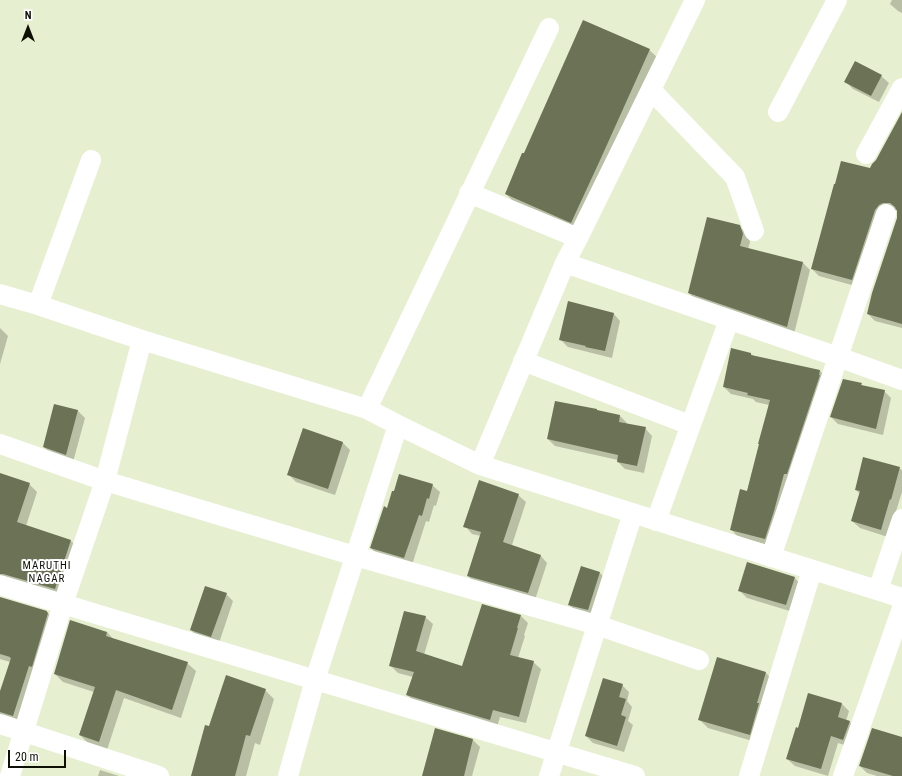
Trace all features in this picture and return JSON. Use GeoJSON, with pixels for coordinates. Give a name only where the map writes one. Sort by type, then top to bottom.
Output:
{"type":"FeatureCollection","features":[{"type":"Feature","properties":{"kind":"street"},"geometry":{"type":"LineString","coordinates":[[480,465],[565,263],[695,0]]}},
{"type":"Feature","properties":{"kind":"street"},"geometry":{"type":"LineString","coordinates":[[778,112],[837,0]]}},
{"type":"Feature","properties":{"kind":"street"},"geometry":{"type":"LineString","coordinates":[[367,409],[549,28]]}},
{"type":"Feature","properties":{"kind":"street"},"geometry":{"type":"LineString","coordinates":[[866,154],[902,88]]}},
{"type":"Feature","properties":{"kind":"street"},"geometry":{"type":"LineString","coordinates":[[651,90],[735,177],[754,231]]}},
{"type":"Feature","properties":{"kind":"street"},"geometry":{"type":"LineString","coordinates":[[38,305],[91,160]]}},
{"type":"Feature","properties":{"kind":"street"},"geometry":{"type":"LineString","coordinates":[[469,193],[578,238]]}},
{"type":"Feature","properties":{"kind":"street"},"geometry":{"type":"LineString","coordinates":[[771,557],[886,214]]}},
{"type":"Feature","properties":{"kind":"street"},"geometry":{"type":"LineString","coordinates":[[565,263],[902,380]]}},
{"type":"Feature","properties":{"kind":"street"},"geometry":{"type":"LineString","coordinates":[[0,294],[38,305],[142,340],[367,409],[480,465],[902,598]]}},
{"type":"Feature","properties":{"kind":"street"},"geometry":{"type":"LineString","coordinates":[[656,521],[729,320]]}},
{"type":"Feature","properties":{"kind":"street"},"geometry":{"type":"LineString","coordinates":[[10,776],[63,604],[105,481],[142,340]]}},
{"type":"Feature","properties":{"kind":"street"},"geometry":{"type":"LineString","coordinates":[[523,361],[690,425]]}},
{"type":"Feature","properties":{"kind":"street"},"geometry":{"type":"LineString","coordinates":[[288,776],[314,680],[398,425]]}},
{"type":"Feature","properties":{"kind":"street"},"geometry":{"type":"LineString","coordinates":[[0,444],[105,481],[355,556],[597,625],[699,660]]}},
{"type":"Feature","properties":{"kind":"street"},"geometry":{"type":"LineString","coordinates":[[550,776],[633,514]]}},
{"type":"Feature","properties":{"kind":"street"},"geometry":{"type":"LineString","coordinates":[[878,590],[902,519]]}},
{"type":"Feature","properties":{"kind":"street"},"geometry":{"type":"LineString","coordinates":[[749,776],[812,570]]}},
{"type":"Feature","properties":{"kind":"street"},"geometry":{"type":"LineString","coordinates":[[0,585],[635,776]]}},
{"type":"Feature","properties":{"kind":"street"},"geometry":{"type":"LineString","coordinates":[[843,776],[902,608]]}},
{"type":"Feature","properties":{"kind":"street"},"geometry":{"type":"LineString","coordinates":[[0,724],[154,775]]}},
{"type":"Feature","properties":{"kind":"building"},"geometry":{"type":"Polygon","coordinates":[[[583,20],[650,49],[571,223],[505,194],[522,153],[524,153],[583,20]]]}},
{"type":"Feature","properties":{"kind":"building"},"geometry":{"type":"Polygon","coordinates":[[[855,61],[882,75],[871,96],[844,82],[855,61]]]}},
{"type":"Feature","properties":{"kind":"building"},"geometry":{"type":"Polygon","coordinates":[[[902,112],[902,324],[867,314],[872,293],[897,218],[897,211],[890,203],[883,203],[875,210],[852,280],[811,269],[841,161],[870,168],[876,160],[902,112]]]}},
{"type":"Feature","properties":{"kind":"building"},"geometry":{"type":"Polygon","coordinates":[[[707,217],[740,225],[743,234],[740,246],[803,262],[787,327],[688,293],[707,217]]]}},
{"type":"Feature","properties":{"kind":"building"},"geometry":{"type":"Polygon","coordinates":[[[568,301],[614,313],[605,351],[559,340],[568,301]]]}},
{"type":"Feature","properties":{"kind":"building"},"geometry":{"type":"Polygon","coordinates":[[[731,348],[751,353],[751,355],[820,370],[820,375],[787,474],[784,474],[765,539],[730,530],[740,489],[747,491],[770,400],[747,395],[748,393],[723,387],[731,348]]]}},
{"type":"Feature","properties":{"kind":"building"},"geometry":{"type":"Polygon","coordinates":[[[843,379],[862,383],[861,385],[885,390],[876,429],[830,417],[843,379]]]}},
{"type":"Feature","properties":{"kind":"building"},"geometry":{"type":"Polygon","coordinates":[[[555,401],[620,415],[619,422],[646,427],[637,466],[617,462],[618,455],[547,439],[555,401]]]}},
{"type":"Feature","properties":{"kind":"building"},"geometry":{"type":"Polygon","coordinates":[[[54,404],[78,410],[66,455],[43,447],[54,404]]]}},
{"type":"Feature","properties":{"kind":"building"},"geometry":{"type":"Polygon","coordinates":[[[303,428],[343,442],[328,489],[287,475],[303,428]]]}},
{"type":"Feature","properties":{"kind":"building"},"geometry":{"type":"Polygon","coordinates":[[[863,457],[900,467],[881,530],[851,521],[860,491],[855,490],[863,457]]]}},
{"type":"Feature","properties":{"kind":"building"},"geometry":{"type":"Polygon","coordinates":[[[0,473],[30,483],[17,522],[71,540],[55,589],[0,574],[0,473]]]}},
{"type":"Feature","properties":{"kind":"building"},"geometry":{"type":"Polygon","coordinates":[[[399,474],[433,484],[429,499],[427,498],[422,516],[419,515],[404,558],[370,548],[384,506],[387,508],[399,474]]]}},
{"type":"Feature","properties":{"kind":"building"},"geometry":{"type":"Polygon","coordinates":[[[479,480],[519,494],[503,542],[541,555],[528,593],[467,576],[481,532],[463,527],[479,480]]]}},
{"type":"Feature","properties":{"kind":"building"},"geometry":{"type":"Polygon","coordinates":[[[747,562],[795,577],[786,605],[738,591],[747,562]]]}},
{"type":"Feature","properties":{"kind":"building"},"geometry":{"type":"Polygon","coordinates":[[[581,566],[600,572],[588,610],[568,605],[581,566]]]}},
{"type":"Feature","properties":{"kind":"building"},"geometry":{"type":"Polygon","coordinates":[[[205,586],[227,593],[211,637],[190,630],[205,586]]]}},
{"type":"Feature","properties":{"kind":"building"},"geometry":{"type":"Polygon","coordinates":[[[0,597],[47,611],[48,613],[32,667],[29,666],[13,716],[0,712],[0,691],[11,658],[0,654],[0,597]]]}},
{"type":"Feature","properties":{"kind":"building"},"geometry":{"type":"Polygon","coordinates":[[[482,604],[521,615],[510,655],[534,661],[519,717],[493,710],[490,720],[406,695],[414,672],[389,666],[404,611],[426,616],[416,651],[462,666],[482,604]]]}},
{"type":"Feature","properties":{"kind":"building"},"geometry":{"type":"Polygon","coordinates":[[[70,620],[107,632],[106,636],[188,662],[172,710],[116,690],[99,742],[79,735],[95,687],[54,674],[70,620]]]}},
{"type":"Feature","properties":{"kind":"building"},"geometry":{"type":"Polygon","coordinates":[[[717,657],[766,672],[750,735],[698,720],[717,657]]]}},
{"type":"Feature","properties":{"kind":"building"},"geometry":{"type":"Polygon","coordinates":[[[226,675],[266,689],[250,736],[246,735],[235,776],[191,776],[205,725],[209,726],[226,675]]]}},
{"type":"Feature","properties":{"kind":"building"},"geometry":{"type":"Polygon","coordinates":[[[603,678],[623,684],[619,697],[626,699],[621,715],[626,717],[617,746],[585,736],[603,678]]]}},
{"type":"Feature","properties":{"kind":"building"},"geometry":{"type":"Polygon","coordinates":[[[808,693],[842,703],[838,717],[850,721],[843,740],[831,736],[821,769],[786,759],[796,727],[798,728],[808,693]]]}},
{"type":"Feature","properties":{"kind":"building"},"geometry":{"type":"Polygon","coordinates":[[[435,728],[473,739],[464,776],[422,776],[435,728]]]}},
{"type":"Feature","properties":{"kind":"building"},"geometry":{"type":"Polygon","coordinates":[[[872,728],[902,737],[902,776],[893,776],[859,766],[872,728]]]}},
{"type":"Feature","properties":{"kind":"district","name":"MARUTHI NAGAR"},"geometry":{"type":"Point","coordinates":[47,572]}}]}
